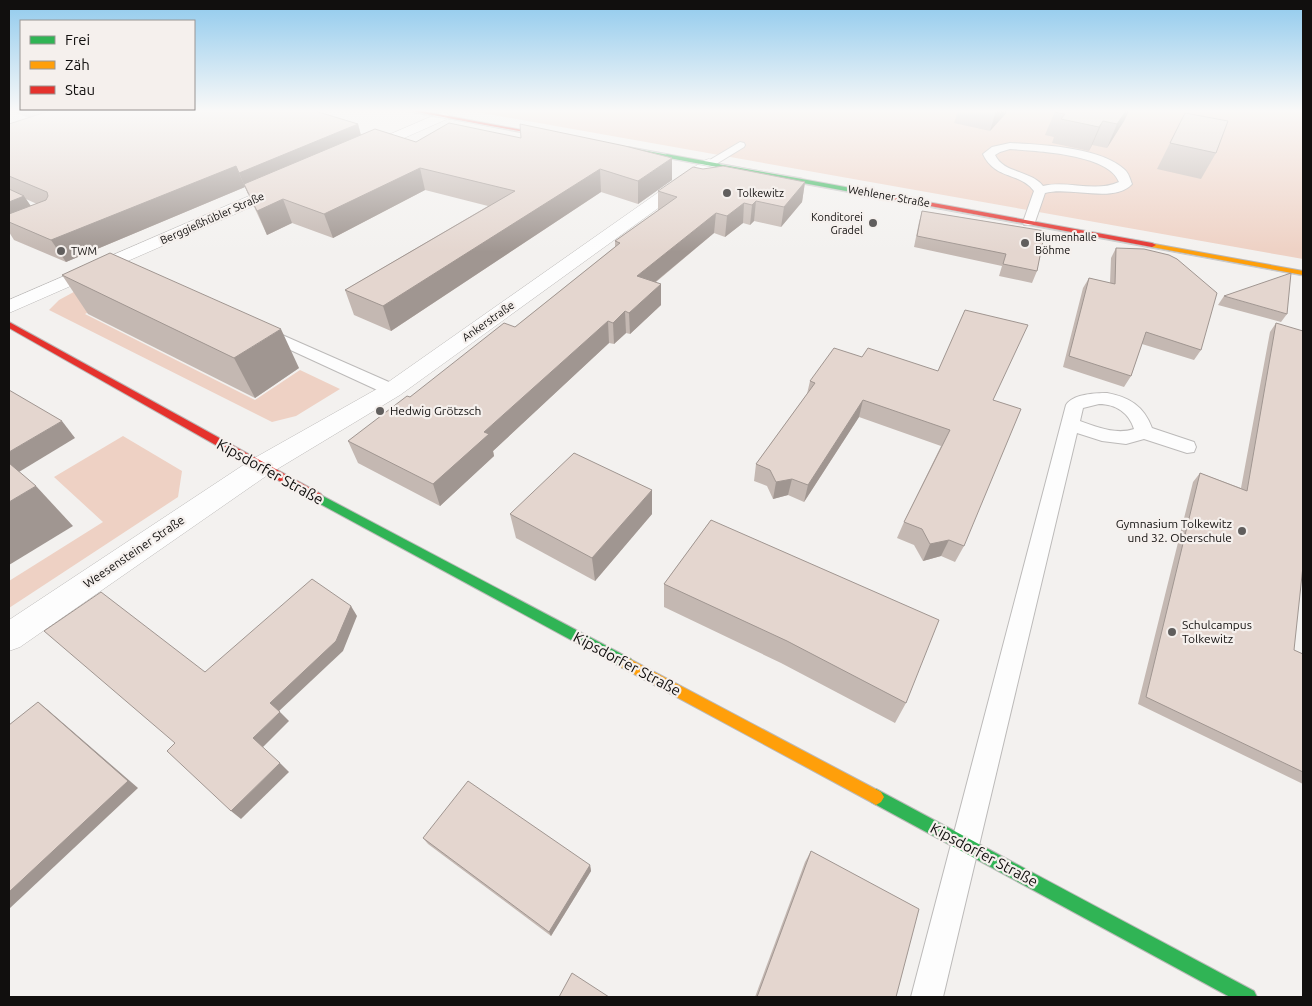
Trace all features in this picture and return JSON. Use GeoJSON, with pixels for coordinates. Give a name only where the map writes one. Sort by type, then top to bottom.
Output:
{"type":"FeatureCollection","features":[{"type":"Feature","properties":{"kind":"main road","name":"Wehlener Straße"},"geometry":{"type":"LineString","coordinates":[[675,158],[1303,273]]}},
{"type":"Feature","properties":{"kind":"main road","name":"Kipsdorfer Straße"},"geometry":{"type":"LineString","coordinates":[[9,325],[260,467],[1248,997]]}},
{"type":"Feature","properties":{"kind":"street","name":"Ankerstraße"},"geometry":{"type":"LineString","coordinates":[[260,467],[392,390],[709,164]]}},
{"type":"Feature","properties":{"kind":"street","name":"Berggießhübler Straße"},"geometry":{"type":"LineString","coordinates":[[9,307],[303,178]]}},
{"type":"Feature","properties":{"kind":"street","name":"Weesensteiner Straße"},"geometry":{"type":"LineString","coordinates":[[9,637],[260,467]]}},
{"type":"Feature","properties":{"kind":"lane"},"geometry":{"type":"LineString","coordinates":[[709,164],[719,158]]}},
{"type":"Feature","properties":{"kind":"lane"},"geometry":{"type":"LineString","coordinates":[[990,158],[1005,172],[1032,182],[1040,191]]}},
{"type":"Feature","properties":{"kind":"lane"},"geometry":{"type":"LineString","coordinates":[[1090,158],[1121,171]]}},
{"type":"Feature","properties":{"kind":"lane"},"geometry":{"type":"LineString","coordinates":[[1040,191],[1060,187],[1104,190],[1118,188],[1126,184],[1126,178],[1116,158]]}},
{"type":"Feature","properties":{"kind":"lane"},"geometry":{"type":"LineString","coordinates":[[1029,222],[1040,191]]}},
{"type":"Feature","properties":{"kind":"lane"},"geometry":{"type":"LineString","coordinates":[[109,263],[127,271]]}},
{"type":"Feature","properties":{"kind":"lane"},"geometry":{"type":"LineString","coordinates":[[246,324],[392,390]]}},
{"type":"Feature","properties":{"kind":"lane"},"geometry":{"type":"LineString","coordinates":[[927,997],[1075,405],[1091,398],[1118,400],[1137,415],[1144,432]]}},
{"type":"Feature","properties":{"kind":"lane"},"geometry":{"type":"LineString","coordinates":[[1070,424],[1102,435],[1126,438],[1144,432],[1188,447]]}},
{"type":"Feature","properties":{"kind":"shaded area"},"geometry":{"type":"Polygon","coordinates":[[[735,158],[1303,158],[1303,259],[735,158]]]}},
{"type":"Feature","properties":{"kind":"shaded area"},"geometry":{"type":"Polygon","coordinates":[[[94,281],[118,296],[85,314],[255,400],[300,370],[340,389],[296,416],[272,422],[49,310],[59,300],[94,281]]]}},
{"type":"Feature","properties":{"kind":"shaded area"},"geometry":{"type":"Polygon","coordinates":[[[123,436],[182,471],[178,497],[9,608],[9,581],[103,522],[54,477],[123,436]]]}},
{"type":"Feature","properties":{"kind":"building"},"geometry":{"type":"Polygon","coordinates":[[[9,158],[276,158],[239,173],[236,166],[51,240],[9,222],[9,214],[46,200],[48,196],[47,192],[9,176],[9,158]]]}},
{"type":"Feature","properties":{"kind":"building"},"geometry":{"type":"Polygon","coordinates":[[[306,158],[672,158],[638,181],[600,169],[383,306],[345,290],[515,191],[420,168],[324,214],[283,199],[257,211],[244,184],[306,158]]]}},
{"type":"Feature","properties":{"kind":"building"},"geometry":{"type":"Polygon","coordinates":[[[723,166],[805,182],[784,207],[756,201],[752,205],[744,203],[727,216],[716,213],[637,276],[661,284],[629,313],[625,311],[613,323],[608,321],[484,432],[489,434],[433,484],[348,441],[407,396],[410,397],[504,323],[515,327],[620,243],[615,241],[677,197],[658,191],[693,167],[703,169],[723,166]]]}},
{"type":"Feature","properties":{"kind":"building"},"geometry":{"type":"Polygon","coordinates":[[[9,189],[24,196],[9,202],[9,189]]]}},
{"type":"Feature","properties":{"kind":"building"},"geometry":{"type":"Polygon","coordinates":[[[922,211],[1045,231],[1037,271],[1003,264],[1006,254],[917,236],[922,211]]]}},
{"type":"Feature","properties":{"kind":"building"},"geometry":{"type":"Polygon","coordinates":[[[1116,248],[1144,249],[1169,255],[1177,259],[1217,293],[1201,350],[1146,332],[1131,376],[1069,356],[1089,278],[1115,284],[1116,248]]]}},
{"type":"Feature","properties":{"kind":"building"},"geometry":{"type":"Polygon","coordinates":[[[110,253],[281,329],[234,358],[62,275],[110,253]]]}},
{"type":"Feature","properties":{"kind":"building"},"geometry":{"type":"Polygon","coordinates":[[[1291,273],[1287,314],[1224,296],[1291,273]]]}},
{"type":"Feature","properties":{"kind":"building"},"geometry":{"type":"Polygon","coordinates":[[[965,310],[1028,325],[993,400],[1021,409],[964,546],[949,540],[930,544],[922,529],[904,522],[950,430],[863,400],[808,485],[792,479],[776,482],[770,470],[756,464],[815,383],[810,381],[834,348],[862,357],[868,348],[938,371],[965,310]]]}},
{"type":"Feature","properties":{"kind":"building","name":"Gymnasium Tolkewitz und 32. Oberschule"},"geometry":{"type":"Polygon","coordinates":[[[1276,323],[1303,331],[1303,566],[1294,650],[1303,654],[1303,772],[1146,697],[1200,473],[1247,491],[1276,323]]]}},
{"type":"Feature","properties":{"kind":"building"},"geometry":{"type":"Polygon","coordinates":[[[9,390],[62,421],[9,452],[9,390]]]}},
{"type":"Feature","properties":{"kind":"building"},"geometry":{"type":"Polygon","coordinates":[[[574,453],[652,490],[592,558],[510,514],[574,453]]]}},
{"type":"Feature","properties":{"kind":"building"},"geometry":{"type":"Polygon","coordinates":[[[9,463],[36,486],[9,502],[9,463]]]}},
{"type":"Feature","properties":{"kind":"building"},"geometry":{"type":"Polygon","coordinates":[[[711,520],[939,620],[906,703],[787,641],[664,584],[711,520]]]}},
{"type":"Feature","properties":{"kind":"building"},"geometry":{"type":"Polygon","coordinates":[[[312,579],[351,606],[336,641],[270,703],[280,712],[253,738],[280,763],[231,811],[167,751],[175,743],[44,631],[101,592],[205,672],[312,579]]]}},
{"type":"Feature","properties":{"kind":"building"},"geometry":{"type":"Polygon","coordinates":[[[38,702],[128,781],[9,892],[9,725],[38,702]]]}},
{"type":"Feature","properties":{"kind":"building"},"geometry":{"type":"Polygon","coordinates":[[[468,781],[590,865],[549,932],[423,838],[468,781]]]}},
{"type":"Feature","properties":{"kind":"building"},"geometry":{"type":"Polygon","coordinates":[[[811,851],[919,909],[896,997],[757,997],[811,851]]]}},
{"type":"Feature","properties":{"kind":"building"},"geometry":{"type":"Polygon","coordinates":[[[572,973],[609,997],[559,997],[572,973]]]}},
{"type":"Feature","properties":{"kind":"tram line"},"geometry":{"type":"LineString","coordinates":[[664,158],[728,170]]}},
{"type":"Feature","properties":{"kind":"tram line"},"geometry":{"type":"LineString","coordinates":[[720,164],[802,178]]}},
{"type":"Feature","properties":{"kind":"tram line"},"geometry":{"type":"LineString","coordinates":[[791,182],[1303,276]]}},
{"type":"Feature","properties":{"kind":"traffic: fast"},"geometry":{"type":"LineString","coordinates":[[677,158],[878,195]]}},
{"type":"Feature","properties":{"kind":"traffic: fast"},"geometry":{"type":"LineString","coordinates":[[317,497],[626,663]]}},
{"type":"Feature","properties":{"kind":"traffic: fast"},"geometry":{"type":"LineString","coordinates":[[876,797],[1248,997]]}},
{"type":"Feature","properties":{"kind":"traffic: slow"},"geometry":{"type":"LineString","coordinates":[[1152,245],[1303,273]]}},
{"type":"Feature","properties":{"kind":"traffic: slow"},"geometry":{"type":"LineString","coordinates":[[626,663],[876,797]]}},
{"type":"Feature","properties":{"kind":"traffic: jam"},"geometry":{"type":"LineString","coordinates":[[878,195],[1152,245]]}},
{"type":"Feature","properties":{"kind":"traffic: jam"},"geometry":{"type":"LineString","coordinates":[[9,325],[317,497]]}},
{"type":"Feature","properties":{"kind":"place","name":"Tolkewitz"},"geometry":{"type":"Point","coordinates":[727,193]}},
{"type":"Feature","properties":{"kind":"place","name":"Konditorei Gradel"},"geometry":{"type":"Point","coordinates":[873,223]}},
{"type":"Feature","properties":{"kind":"place","name":"Blumenhalle Böhme"},"geometry":{"type":"Point","coordinates":[1025,243]}},
{"type":"Feature","properties":{"kind":"place","name":"TWM"},"geometry":{"type":"Point","coordinates":[61,251]}},
{"type":"Feature","properties":{"kind":"place","name":"Hedwig Grötzsch"},"geometry":{"type":"Point","coordinates":[380,411]}},
{"type":"Feature","properties":{"kind":"place","name":"Gymnasium Tolkewitz und 32. Oberschule"},"geometry":{"type":"Point","coordinates":[1242,531]}},
{"type":"Feature","properties":{"kind":"place","name":"Schulcampus Tolkewitz"},"geometry":{"type":"Point","coordinates":[1172,632]}}]}
